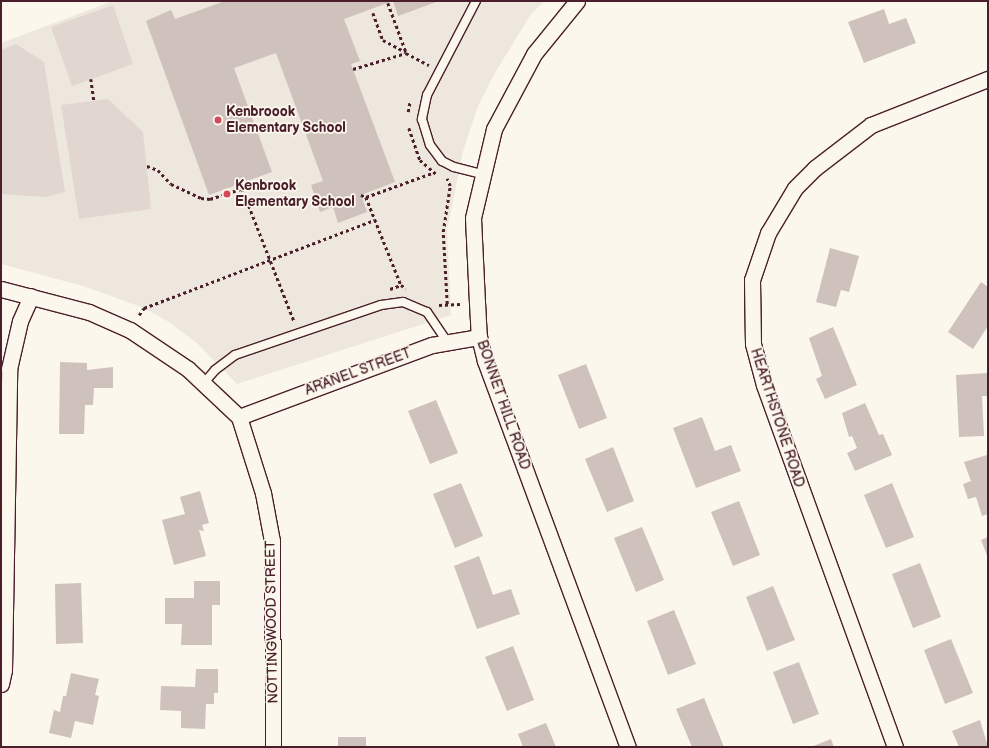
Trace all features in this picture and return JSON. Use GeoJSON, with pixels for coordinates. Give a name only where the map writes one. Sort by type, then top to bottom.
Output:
{"type":"FeatureCollection","features":[{"type":"Feature","properties":{"kind":"street","name":"BONNET HILL ROAD"},"geometry":{"type":"LineString","coordinates":[[577,1],[534,54],[494,129],[482,174],[473,218],[479,336],[486,362],[628,747]]}},
{"type":"Feature","properties":{"kind":"street","name":"HEARTHSTONE ROAD"},"geometry":{"type":"LineString","coordinates":[[895,747],[764,386],[753,344],[752,280],[768,233],[795,188],[815,168],[870,125],[988,79]]}},
{"type":"Feature","properties":{"kind":"street","name":"NOTTINGWOOD STREET"},"geometry":{"type":"LineString","coordinates":[[1,289],[89,312],[130,330],[203,384],[239,417],[263,493],[272,541],[273,747]]}},
{"type":"Feature","properties":{"kind":"street"},"geometry":{"type":"LineString","coordinates":[[1,684],[4,670],[3,551],[9,369],[20,321],[31,296]]}},
{"type":"Feature","properties":{"kind":"street","name":"ARANEL STREET"},"geometry":{"type":"LineString","coordinates":[[239,417],[355,372],[447,342],[479,336]]}},
{"type":"Feature","properties":{"kind":"lane"},"geometry":{"type":"LineString","coordinates":[[476,1],[440,72],[426,95],[422,119],[430,145],[442,161],[454,168],[482,174]]}},
{"type":"Feature","properties":{"kind":"lane"},"geometry":{"type":"LineString","coordinates":[[203,384],[215,370],[235,356],[381,305],[403,302],[427,312],[447,342]]}},
{"type":"Feature","properties":{"kind":"path"},"geometry":{"type":"LineString","coordinates":[[388,3],[406,53]]}},
{"type":"Feature","properties":{"kind":"path"},"geometry":{"type":"LineString","coordinates":[[373,13],[383,40],[440,72]]}},
{"type":"Feature","properties":{"kind":"path"},"geometry":{"type":"LineString","coordinates":[[353,69],[406,53]]}},
{"type":"Feature","properties":{"kind":"path"},"geometry":{"type":"LineString","coordinates":[[91,79],[94,101]]}},
{"type":"Feature","properties":{"kind":"path"},"geometry":{"type":"LineString","coordinates":[[147,166],[158,170],[171,184],[201,198],[210,199],[242,188]]}},
{"type":"Feature","properties":{"kind":"path"},"geometry":{"type":"LineString","coordinates":[[361,195],[366,197],[432,173],[449,181],[444,232],[447,304]]}},
{"type":"Feature","properties":{"kind":"path"},"geometry":{"type":"LineString","coordinates":[[240,183],[295,323]]}},
{"type":"Feature","properties":{"kind":"path"},"geometry":{"type":"LineString","coordinates":[[366,197],[401,285],[414,292]]}},
{"type":"Feature","properties":{"kind":"path"},"geometry":{"type":"LineString","coordinates":[[130,330],[144,308],[271,261],[375,220]]}},
{"type":"Feature","properties":{"kind":"path"},"geometry":{"type":"LineString","coordinates":[[433,302],[447,304],[477,302]]}},
{"type":"Feature","properties":{"kind":"shaded area","name":"Kenbrook Elementary School"},"geometry":{"type":"Polygon","coordinates":[[[113,1],[545,1],[531,14],[496,71],[478,106],[463,151],[447,231],[451,315],[237,384],[198,344],[169,322],[144,308],[83,286],[1,264],[1,43],[113,1]]]}},
{"type":"Feature","properties":{"kind":"shaded area"},"geometry":{"type":"Polygon","coordinates":[[[113,5],[133,64],[72,86],[51,27],[113,5]]]}},
{"type":"Feature","properties":{"kind":"shaded area"},"geometry":{"type":"Polygon","coordinates":[[[16,44],[44,62],[65,192],[46,197],[1,194],[1,50],[16,44]]]}},
{"type":"Feature","properties":{"kind":"shaded area"},"geometry":{"type":"Polygon","coordinates":[[[108,99],[143,132],[151,209],[79,219],[61,105],[108,99]]]}},
{"type":"Feature","properties":{"kind":"building","name":"Kenbroook Elementary School"},"geometry":{"type":"Polygon","coordinates":[[[225,1],[393,1],[344,19],[360,61],[351,64],[395,182],[361,195],[367,212],[338,223],[333,207],[320,212],[311,185],[323,181],[276,53],[234,68],[272,172],[209,195],[146,21],[171,10],[175,19],[225,1]]]}},
{"type":"Feature","properties":{"kind":"building"},"geometry":{"type":"Polygon","coordinates":[[[393,1],[439,1],[398,16],[393,1]]]}},
{"type":"Feature","properties":{"kind":"building"},"geometry":{"type":"Polygon","coordinates":[[[884,9],[889,24],[906,18],[916,43],[864,63],[848,22],[884,9]]]}},
{"type":"Feature","properties":{"kind":"building"},"geometry":{"type":"Polygon","coordinates":[[[830,248],[859,256],[849,292],[841,290],[836,307],[816,302],[830,248]]]}},
{"type":"Feature","properties":{"kind":"building"},"geometry":{"type":"Polygon","coordinates":[[[981,282],[988,287],[988,326],[973,349],[948,332],[981,282]]]}},
{"type":"Feature","properties":{"kind":"building"},"geometry":{"type":"Polygon","coordinates":[[[833,327],[857,385],[825,399],[816,379],[822,376],[809,338],[833,327]]]}},
{"type":"Feature","properties":{"kind":"building"},"geometry":{"type":"Polygon","coordinates":[[[60,362],[87,363],[87,370],[113,367],[113,388],[94,388],[93,405],[85,405],[84,434],[59,434],[60,362]]]}},
{"type":"Feature","properties":{"kind":"building"},"geometry":{"type":"Polygon","coordinates":[[[586,364],[607,418],[579,429],[558,375],[586,364]]]}},
{"type":"Feature","properties":{"kind":"building"},"geometry":{"type":"Polygon","coordinates":[[[988,373],[988,396],[982,396],[984,436],[959,437],[956,375],[988,373]]]}},
{"type":"Feature","properties":{"kind":"building"},"geometry":{"type":"Polygon","coordinates":[[[436,400],[458,453],[430,464],[408,411],[436,400]]]}},
{"type":"Feature","properties":{"kind":"building"},"geometry":{"type":"Polygon","coordinates":[[[865,403],[879,435],[883,434],[892,455],[855,471],[847,453],[857,448],[852,436],[849,437],[842,413],[865,403]]]}},
{"type":"Feature","properties":{"kind":"building"},"geometry":{"type":"Polygon","coordinates":[[[702,417],[715,451],[731,445],[741,471],[696,488],[673,428],[702,417]]]}},
{"type":"Feature","properties":{"kind":"building"},"geometry":{"type":"Polygon","coordinates":[[[613,447],[634,501],[607,512],[585,459],[613,447]]]}},
{"type":"Feature","properties":{"kind":"building"},"geometry":{"type":"Polygon","coordinates":[[[987,455],[988,514],[982,516],[976,497],[968,499],[963,484],[971,481],[964,462],[987,455]]]}},
{"type":"Feature","properties":{"kind":"building"},"geometry":{"type":"Polygon","coordinates":[[[461,483],[483,536],[455,548],[433,494],[461,483]]]}},
{"type":"Feature","properties":{"kind":"building"},"geometry":{"type":"Polygon","coordinates":[[[892,483],[914,537],[886,548],[864,495],[892,483]]]}},
{"type":"Feature","properties":{"kind":"building"},"geometry":{"type":"Polygon","coordinates":[[[200,491],[209,523],[202,525],[204,531],[199,530],[206,556],[174,565],[162,520],[185,514],[180,497],[200,491]]]}},
{"type":"Feature","properties":{"kind":"building"},"geometry":{"type":"Polygon","coordinates":[[[739,501],[760,555],[733,566],[711,512],[739,501]]]}},
{"type":"Feature","properties":{"kind":"building"},"geometry":{"type":"Polygon","coordinates":[[[642,527],[664,580],[636,592],[614,538],[642,527]]]}},
{"type":"Feature","properties":{"kind":"building"},"geometry":{"type":"Polygon","coordinates":[[[988,537],[988,558],[981,540],[988,537]]]}},
{"type":"Feature","properties":{"kind":"building"},"geometry":{"type":"Polygon","coordinates":[[[479,556],[493,595],[511,589],[520,614],[477,629],[454,566],[479,556]]]}},
{"type":"Feature","properties":{"kind":"building"},"geometry":{"type":"Polygon","coordinates":[[[920,563],[941,617],[913,628],[892,574],[920,563]]]}},
{"type":"Feature","properties":{"kind":"building"},"geometry":{"type":"Polygon","coordinates":[[[194,581],[220,581],[220,605],[212,605],[212,645],[181,645],[182,624],[165,624],[165,598],[194,598],[194,581]]]}},
{"type":"Feature","properties":{"kind":"building"},"geometry":{"type":"Polygon","coordinates":[[[81,583],[83,643],[56,644],[55,584],[81,583]]]}},
{"type":"Feature","properties":{"kind":"building"},"geometry":{"type":"Polygon","coordinates":[[[773,586],[795,640],[767,651],[746,597],[773,586]]]}},
{"type":"Feature","properties":{"kind":"building"},"geometry":{"type":"Polygon","coordinates":[[[674,610],[696,664],[668,675],[647,621],[674,610]]]}},
{"type":"Feature","properties":{"kind":"building"},"geometry":{"type":"Polygon","coordinates":[[[951,639],[973,693],[945,704],[924,650],[951,639]]]}},
{"type":"Feature","properties":{"kind":"building"},"geometry":{"type":"Polygon","coordinates":[[[513,646],[534,700],[507,711],[485,657],[513,646]]]}},
{"type":"Feature","properties":{"kind":"building"},"geometry":{"type":"Polygon","coordinates":[[[799,662],[819,714],[793,724],[773,672],[799,662]]]}},
{"type":"Feature","properties":{"kind":"building"},"geometry":{"type":"Polygon","coordinates":[[[196,669],[218,669],[218,693],[214,693],[214,704],[206,704],[205,729],[181,728],[181,711],[160,710],[161,686],[195,687],[196,669]]]}},
{"type":"Feature","properties":{"kind":"building"},"geometry":{"type":"Polygon","coordinates":[[[71,673],[99,679],[95,695],[99,696],[93,725],[75,721],[71,738],[49,733],[54,710],[60,712],[63,696],[66,696],[71,673]]]}},
{"type":"Feature","properties":{"kind":"building"},"geometry":{"type":"Polygon","coordinates":[[[704,698],[724,747],[692,747],[676,709],[704,698]]]}},
{"type":"Feature","properties":{"kind":"building"},"geometry":{"type":"Polygon","coordinates":[[[980,720],[988,747],[959,747],[952,731],[980,720]]]}},
{"type":"Feature","properties":{"kind":"building"},"geometry":{"type":"Polygon","coordinates":[[[546,723],[556,747],[523,747],[518,734],[546,723]]]}},
{"type":"Feature","properties":{"kind":"building"},"geometry":{"type":"Polygon","coordinates":[[[338,737],[366,737],[366,747],[338,747],[338,737]]]}},
{"type":"Feature","properties":{"kind":"building"},"geometry":{"type":"Polygon","coordinates":[[[831,739],[834,747],[811,747],[831,739]]]}},
{"type":"Feature","properties":{"kind":"place","name":"Kenbroook Elementary School"},"geometry":{"type":"Point","coordinates":[218,120]}},
{"type":"Feature","properties":{"kind":"place","name":"Kenbrook Elementary School"},"geometry":{"type":"Point","coordinates":[227,194]}}]}
